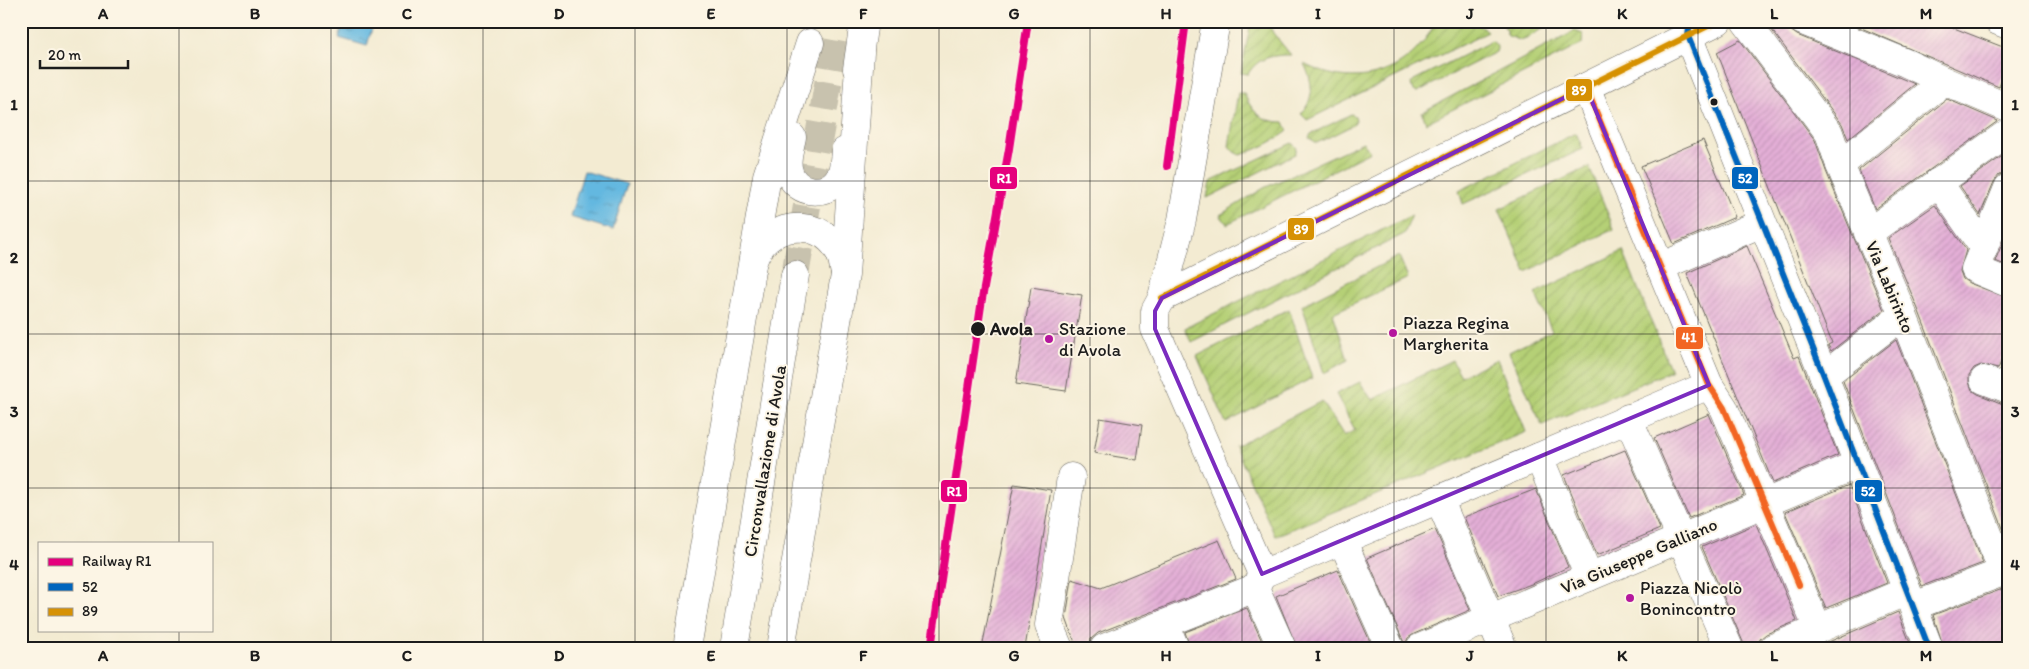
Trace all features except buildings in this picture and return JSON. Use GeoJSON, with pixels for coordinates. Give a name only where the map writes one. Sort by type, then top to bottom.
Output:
{"type":"FeatureCollection","features":[{"type":"Feature","properties":{"kind":"street"},"geometry":{"type":"LineString","coordinates":[[812,32],[787,158],[789,174],[793,181],[807,190],[816,192],[833,185],[839,178],[843,168],[864,21]]}},
{"type":"Feature","properties":{"kind":"street"},"geometry":{"type":"LineString","coordinates":[[1216,21],[1182,220],[1162,298],[1155,311],[1155,328],[1260,588],[1282,648]]}},
{"type":"Feature","properties":{"kind":"street"},"geometry":{"type":"LineString","coordinates":[[1162,298],[1586,87],[1689,29],[1718,21]]}},
{"type":"Feature","properties":{"kind":"street","name":"Via Labirinto"},"geometry":{"type":"LineString","coordinates":[[1745,21],[1829,133],[1840,165],[1903,315],[2005,571]]}},
{"type":"Feature","properties":{"kind":"street"},"geometry":{"type":"LineString","coordinates":[[1803,21],[1906,63],[2008,108]]}},
{"type":"Feature","properties":{"kind":"street"},"geometry":{"type":"LineString","coordinates":[[1998,21],[2008,25]]}},
{"type":"Feature","properties":{"kind":"street"},"geometry":{"type":"LineString","coordinates":[[1689,29],[1762,223],[1824,376],[1929,648]]}},
{"type":"Feature","properties":{"kind":"street"},"geometry":{"type":"LineString","coordinates":[[687,648],[750,269],[768,176],[812,32]]}},
{"type":"Feature","properties":{"kind":"street"},"geometry":{"type":"LineString","coordinates":[[781,648],[845,275],[860,52]]}},
{"type":"Feature","properties":{"kind":"street"},"geometry":{"type":"LineString","coordinates":[[1840,165],[1944,81]]}},
{"type":"Feature","properties":{"kind":"street"},"geometry":{"type":"LineString","coordinates":[[1586,87],[1670,263],[1709,385],[1724,408],[1818,629]]}},
{"type":"Feature","properties":{"kind":"street"},"geometry":{"type":"LineString","coordinates":[[1868,233],[2008,133]]}},
{"type":"Feature","properties":{"kind":"street"},"geometry":{"type":"LineString","coordinates":[[1938,182],[1984,248]]}},
{"type":"Feature","properties":{"kind":"street"},"geometry":{"type":"LineString","coordinates":[[2008,188],[1975,270],[2008,282]]}},
{"type":"Feature","properties":{"kind":"street"},"geometry":{"type":"LineString","coordinates":[[1670,263],[1762,223]]}},
{"type":"Feature","properties":{"kind":"street"},"geometry":{"type":"LineString","coordinates":[[750,269],[756,252],[766,240],[778,231],[794,227],[809,228],[824,234],[836,244],[843,258],[845,275]]}},
{"type":"Feature","properties":{"kind":"street","name":"Circonvallazione di Avola"},"geometry":{"type":"LineString","coordinates":[[734,648],[796,275]]}},
{"type":"Feature","properties":{"kind":"street"},"geometry":{"type":"LineString","coordinates":[[1824,376],[1903,315]]}},
{"type":"Feature","properties":{"kind":"street"},"geometry":{"type":"LineString","coordinates":[[1104,648],[1170,637],[1260,588],[1444,511],[1539,457],[1709,385]]}},
{"type":"Feature","properties":{"kind":"street"},"geometry":{"type":"LineString","coordinates":[[1628,418],[1729,648]]}},
{"type":"Feature","properties":{"kind":"street"},"geometry":{"type":"LineString","coordinates":[[1539,457],[1589,577]]}},
{"type":"Feature","properties":{"kind":"street","name":"Via Giuseppe Galliano"},"geometry":{"type":"LineString","coordinates":[[1420,648],[1858,464]]}},
{"type":"Feature","properties":{"kind":"street"},"geometry":{"type":"LineString","coordinates":[[1059,648],[1049,625],[1071,477]]}},
{"type":"Feature","properties":{"kind":"street"},"geometry":{"type":"LineString","coordinates":[[1444,511],[1503,648]]}},
{"type":"Feature","properties":{"kind":"street"},"geometry":{"type":"LineString","coordinates":[[1347,552],[1390,648]]}},
{"type":"Feature","properties":{"kind":"street"},"geometry":{"type":"LineString","coordinates":[[1774,648],[1818,629],[2005,571]]}},
{"type":"Feature","properties":{"kind":"highlighted area"},"geometry":{"type":"Polygon","coordinates":[[[1586,87],[1709,385],[1262,574],[1155,329],[1155,311],[1162,298],[1586,87]]]}},
{"type":"Feature","properties":{"kind":"green space"},"geometry":{"type":"Polygon","coordinates":[[[1251,21],[1268,21],[1273,33],[1291,55],[1266,58],[1256,64],[1248,74],[1241,73],[1251,21]]]}},
{"type":"Feature","properties":{"kind":"green space"},"geometry":{"type":"Polygon","coordinates":[[[1436,21],[1470,22],[1488,32],[1307,120],[1301,114],[1309,102],[1311,90],[1311,84],[1304,64],[1324,72],[1343,76],[1362,76],[1380,73],[1397,65],[1412,54],[1425,39],[1436,21]]]}},
{"type":"Feature","properties":{"kind":"green space"},"geometry":{"type":"Polygon","coordinates":[[[1504,21],[1554,21],[1529,37],[1520,40],[1508,36],[1504,21]]]}},
{"type":"Feature","properties":{"kind":"green space"},"geometry":{"type":"Polygon","coordinates":[[[1575,31],[1583,34],[1582,44],[1426,123],[1422,112],[1575,31]]]}},
{"type":"Feature","properties":{"kind":"green space"},"geometry":{"type":"Polygon","coordinates":[[[1492,41],[1497,46],[1496,52],[1417,92],[1413,91],[1411,84],[1414,80],[1492,41]]]}},
{"type":"Feature","properties":{"kind":"green space"},"geometry":{"type":"Polygon","coordinates":[[[1238,93],[1244,93],[1251,106],[1259,115],[1277,122],[1284,122],[1288,131],[1252,151],[1240,155],[1234,152],[1229,146],[1238,93]]]}},
{"type":"Feature","properties":{"kind":"green space"},"geometry":{"type":"Polygon","coordinates":[[[1351,114],[1355,116],[1356,120],[1353,125],[1317,143],[1309,138],[1311,134],[1351,114]]]}},
{"type":"Feature","properties":{"kind":"green space"},"geometry":{"type":"Polygon","coordinates":[[[1576,133],[1583,149],[1463,204],[1459,191],[1576,133]]]}},
{"type":"Feature","properties":{"kind":"green space"},"geometry":{"type":"Polygon","coordinates":[[[1363,142],[1370,152],[1227,224],[1220,215],[1264,188],[1363,142]]]}},
{"type":"Feature","properties":{"kind":"green space"},"geometry":{"type":"Polygon","coordinates":[[[1292,143],[1297,148],[1295,154],[1207,198],[1210,182],[1292,143]]]}},
{"type":"Feature","properties":{"kind":"green space"},"geometry":{"type":"Polygon","coordinates":[[[1589,167],[1614,229],[1526,272],[1499,209],[1589,167]]]}},
{"type":"Feature","properties":{"kind":"green space"},"geometry":{"type":"Polygon","coordinates":[[[1412,215],[1404,234],[1191,342],[1185,328],[1412,215]]]}},
{"type":"Feature","properties":{"kind":"green space"},"geometry":{"type":"Polygon","coordinates":[[[1623,251],[1671,371],[1542,425],[1509,352],[1552,331],[1535,293],[1623,251]]]}},
{"type":"Feature","properties":{"kind":"green space"},"geometry":{"type":"Polygon","coordinates":[[[1399,256],[1408,278],[1333,313],[1348,360],[1324,373],[1302,305],[1399,256]]]}},
{"type":"Feature","properties":{"kind":"green space"},"geometry":{"type":"Polygon","coordinates":[[[1289,309],[1312,378],[1226,423],[1197,356],[1289,309]]]}},
{"type":"Feature","properties":{"kind":"green space"},"geometry":{"type":"Polygon","coordinates":[[[1497,359],[1526,432],[1275,536],[1235,446],[1322,401],[1344,436],[1355,430],[1336,394],[1360,382],[1372,400],[1452,360],[1461,376],[1497,359]]]}},
{"type":"Feature","properties":{"kind":"water"},"geometry":{"type":"Polygon","coordinates":[[[344,21],[374,21],[367,46],[339,38],[344,21]]]}},
{"type":"Feature","properties":{"kind":"water"},"geometry":{"type":"Polygon","coordinates":[[[584,171],[627,184],[613,230],[570,217],[584,171]]]}},
{"type":"Feature","properties":{"kind":"tunnel"},"geometry":{"type":"LineString","coordinates":[[795,275],[839,21]]}},
{"type":"Feature","properties":{"kind":"railway"},"geometry":{"type":"LineString","coordinates":[[1167,166],[1186,21]]}},
{"type":"Feature","properties":{"kind":"rail line","name":"R1"},"geometry":{"type":"LineString","coordinates":[[931,648],[982,299],[1009,149],[1028,21]]}},
{"type":"Feature","properties":{"kind":"rail line","name":"R1"},"geometry":{"type":"LineString","coordinates":[[1167,166],[1186,21]]}},
{"type":"Feature","properties":{"kind":"transit line","name":"52"},"geometry":{"type":"LineString","coordinates":[[1690,21],[1688,36],[1824,376],[1929,648]]}},
{"type":"Feature","properties":{"kind":"transit line","name":"89"},"geometry":{"type":"LineString","coordinates":[[1162,298],[1718,21]]}},
{"type":"Feature","properties":{"kind":"transit line","name":"41"},"geometry":{"type":"LineString","coordinates":[[1586,87],[1709,385],[1724,408],[1799,585]]}},
{"type":"Feature","properties":{"kind":"place","name":"Avola"},"geometry":{"type":"Point","coordinates":[978,329]}},
{"type":"Feature","properties":{"kind":"place","name":"Piazza Regina Margherita"},"geometry":{"type":"Point","coordinates":[1393,333]}},
{"type":"Feature","properties":{"kind":"place","name":"Stazione di Avola"},"geometry":{"type":"Point","coordinates":[1049,339]}},
{"type":"Feature","properties":{"kind":"place","name":"Piazza Nicolò Bonincontro"},"geometry":{"type":"Point","coordinates":[1630,598]}}]}
